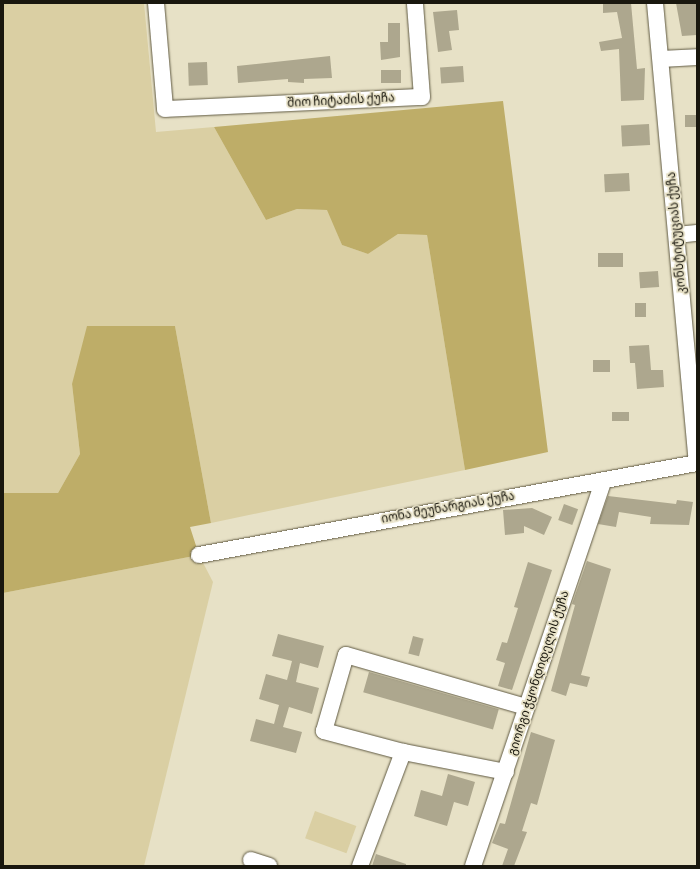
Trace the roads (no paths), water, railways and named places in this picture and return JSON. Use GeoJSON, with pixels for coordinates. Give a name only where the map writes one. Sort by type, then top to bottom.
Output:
{"type":"FeatureCollection","features":[{"type":"Feature","properties":{"kind":"street","name":"შიო ჩიტაძის ქუჩა"},"geometry":{"type":"LineString","coordinates":[[156,3],[165,109],[422,97],[415,3]]}},
{"type":"Feature","properties":{"kind":"street","name":"კონსტიტუციას ქუჩა"},"geometry":{"type":"LineString","coordinates":[[655,3],[697,463]]}},
{"type":"Feature","properties":{"kind":"street"},"geometry":{"type":"LineString","coordinates":[[660,60],[697,57]]}},
{"type":"Feature","properties":{"kind":"street"},"geometry":{"type":"LineString","coordinates":[[677,235],[697,233]]}},
{"type":"Feature","properties":{"kind":"street","name":"იონა მეუნარგიას ქუჩა"},"geometry":{"type":"LineString","coordinates":[[199,554],[697,463]]}},
{"type":"Feature","properties":{"kind":"street","name":"გიორგი ჭყონდიდელის ქუჩა"},"geometry":{"type":"LineString","coordinates":[[473,866],[604,481]]}},
{"type":"Feature","properties":{"kind":"street"},"geometry":{"type":"LineString","coordinates":[[506,772],[402,752],[324,731],[346,655],[526,707]]}},
{"type":"Feature","properties":{"kind":"street"},"geometry":{"type":"LineString","coordinates":[[360,866],[402,752]]}},
{"type":"Feature","properties":{"kind":"street"},"geometry":{"type":"LineString","coordinates":[[252,860],[269,866]]}}]}
